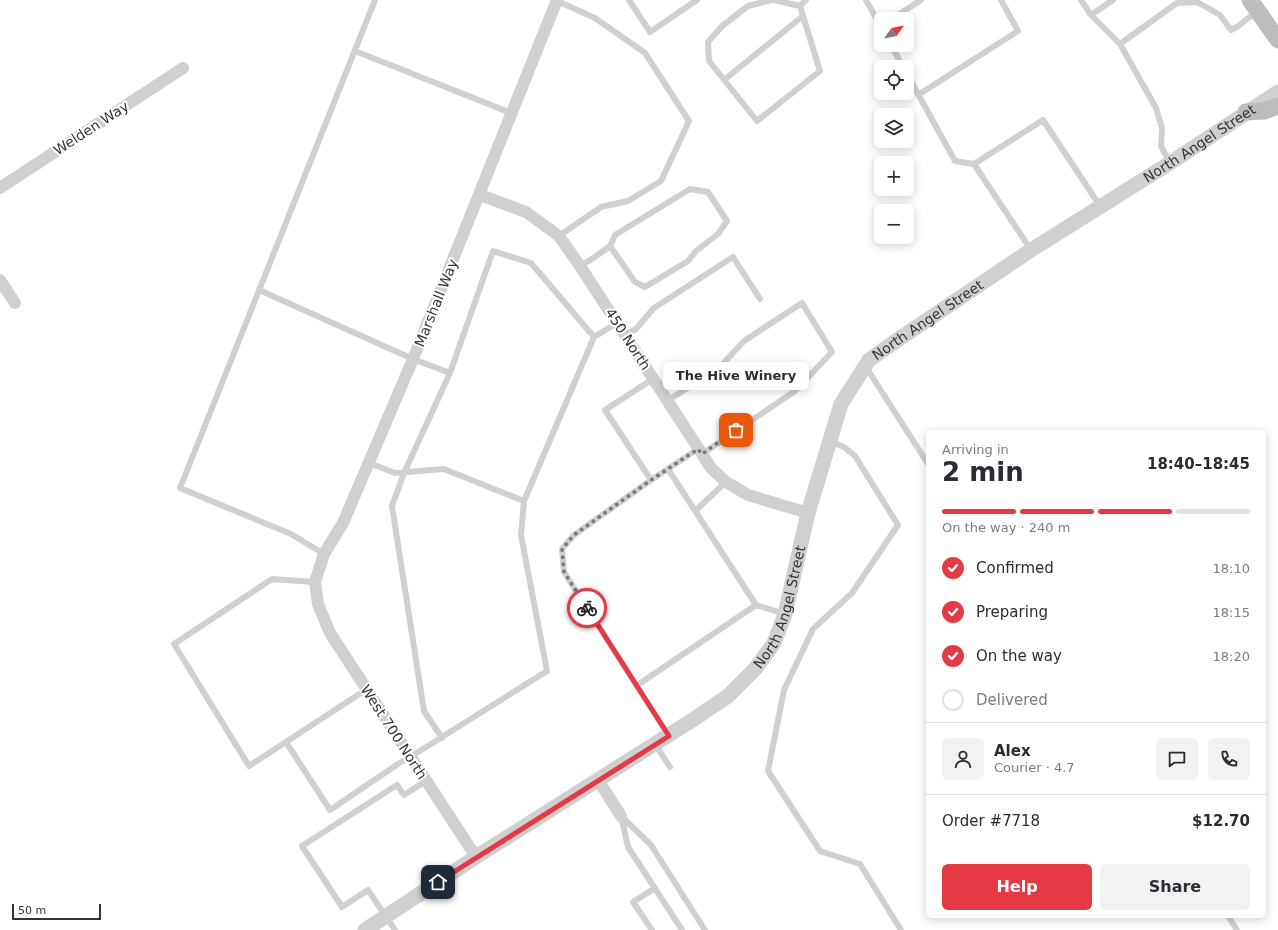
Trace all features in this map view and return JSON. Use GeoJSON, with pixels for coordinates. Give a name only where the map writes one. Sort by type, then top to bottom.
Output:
{"type":"FeatureCollection","features":[{"type":"Feature","properties":{"kind":"main road"},"geometry":{"type":"LineString","coordinates":[[1253,6],[1278,40]]}},
{"type":"Feature","properties":{"kind":"main road"},"geometry":{"type":"LineString","coordinates":[[1246,112],[1264,111],[1278,106]]}},
{"type":"Feature","properties":{"kind":"street","name":"Marshall Way"},"geometry":{"type":"LineString","coordinates":[[318,604],[316,582],[324,554],[343,523],[413,359],[557,0]]}},
{"type":"Feature","properties":{"kind":"street","name":"Welden Way"},"geometry":{"type":"LineString","coordinates":[[0,188],[183,68]]}},
{"type":"Feature","properties":{"kind":"street","name":"North Angel Street"},"geometry":{"type":"LineString","coordinates":[[365,930],[476,857],[669,736],[728,696],[755,669],[774,643],[785,614],[808,513],[840,404],[869,360],[1031,250],[1278,92]]}},
{"type":"Feature","properties":{"kind":"street","name":"450 North"},"geometry":{"type":"LineString","coordinates":[[480,194],[526,212],[559,236],[711,468],[726,482],[748,496],[808,513]]}},
{"type":"Feature","properties":{"kind":"street"},"geometry":{"type":"LineString","coordinates":[[0,280],[15,303]]}},
{"type":"Feature","properties":{"kind":"street","name":"West 700 North"},"geometry":{"type":"LineString","coordinates":[[318,604],[330,633],[476,857]]}},
{"type":"Feature","properties":{"kind":"street"},"geometry":{"type":"LineString","coordinates":[[598,780],[621,816]]}},
{"type":"Feature","properties":{"kind":"lane"},"geometry":{"type":"LineString","coordinates":[[324,554],[291,534],[180,488],[375,0]]}},
{"type":"Feature","properties":{"kind":"lane"},"geometry":{"type":"LineString","coordinates":[[557,0],[595,18],[645,53],[689,121],[661,181],[628,201],[601,207],[559,236]]}},
{"type":"Feature","properties":{"kind":"lane"},"geometry":{"type":"LineString","coordinates":[[629,0],[650,32],[697,0]]}},
{"type":"Feature","properties":{"kind":"lane"},"geometry":{"type":"LineString","coordinates":[[773,0],[800,6],[820,70],[757,120],[709,61],[708,42],[722,26],[748,6],[773,0]]}},
{"type":"Feature","properties":{"kind":"lane"},"geometry":{"type":"LineString","coordinates":[[800,6],[806,0]]}},
{"type":"Feature","properties":{"kind":"lane"},"geometry":{"type":"LineString","coordinates":[[866,0],[874,14]]}},
{"type":"Feature","properties":{"kind":"lane"},"geometry":{"type":"LineString","coordinates":[[903,12],[921,0]]}},
{"type":"Feature","properties":{"kind":"lane"},"geometry":{"type":"LineString","coordinates":[[918,95],[1018,31],[1001,0]]}},
{"type":"Feature","properties":{"kind":"lane"},"geometry":{"type":"LineString","coordinates":[[1081,0],[1091,15],[1120,44],[1156,108],[1162,128],[1161,146],[1170,162]]}},
{"type":"Feature","properties":{"kind":"lane"},"geometry":{"type":"LineString","coordinates":[[1091,15],[1113,0]]}},
{"type":"Feature","properties":{"kind":"lane"},"geometry":{"type":"LineString","coordinates":[[1120,44],[1177,2],[1197,2],[1220,15],[1231,30],[1237,27],[1253,6]]}},
{"type":"Feature","properties":{"kind":"lane"},"geometry":{"type":"LineString","coordinates":[[724,80],[803,16]]}},
{"type":"Feature","properties":{"kind":"lane"},"geometry":{"type":"LineString","coordinates":[[355,51],[512,113]]}},
{"type":"Feature","properties":{"kind":"lane"},"geometry":{"type":"LineString","coordinates":[[914,87],[955,161],[974,164],[1043,120],[1100,206]]}},
{"type":"Feature","properties":{"kind":"lane"},"geometry":{"type":"LineString","coordinates":[[974,164],[1031,250]]}},
{"type":"Feature","properties":{"kind":"lane"},"geometry":{"type":"LineString","coordinates":[[580,266],[610,246],[615,235],[690,189],[708,192],[727,221],[718,234],[696,251],[688,261],[645,287],[635,282],[610,246]]}},
{"type":"Feature","properties":{"kind":"lane"},"geometry":{"type":"LineString","coordinates":[[442,738],[424,711],[392,506],[404,473],[450,373],[494,251],[531,264],[594,336]]}},
{"type":"Feature","properties":{"kind":"lane"},"geometry":{"type":"LineString","coordinates":[[625,335],[636,329],[654,308],[732,257],[760,299]]}},
{"type":"Feature","properties":{"kind":"lane"},"geometry":{"type":"LineString","coordinates":[[259,290],[413,359],[450,373]]}},
{"type":"Feature","properties":{"kind":"lane"},"geometry":{"type":"LineString","coordinates":[[667,401],[719,368],[744,341],[802,303],[832,352],[795,391],[651,480],[574,535],[562,549],[564,572],[669,736]]}},
{"type":"Feature","properties":{"kind":"lane"},"geometry":{"type":"LineString","coordinates":[[286,742],[330,810],[410,757],[547,671],[521,535],[524,501],[594,336],[617,323]]}},
{"type":"Feature","properties":{"kind":"lane"},"geometry":{"type":"LineString","coordinates":[[866,366],[926,461]]}},
{"type":"Feature","properties":{"kind":"lane"},"geometry":{"type":"LineString","coordinates":[[651,480],[605,410],[653,379]]}},
{"type":"Feature","properties":{"kind":"lane"},"geometry":{"type":"LineString","coordinates":[[829,441],[844,447],[855,456],[898,525],[852,593],[813,629],[784,690],[768,771],[820,851],[860,864],[901,930]]}},
{"type":"Feature","properties":{"kind":"lane"},"geometry":{"type":"LineString","coordinates":[[368,463],[395,473],[444,469],[524,501]]}},
{"type":"Feature","properties":{"kind":"lane"},"geometry":{"type":"LineString","coordinates":[[668,469],[756,605],[785,614]]}},
{"type":"Feature","properties":{"kind":"lane"},"geometry":{"type":"LineString","coordinates":[[695,511],[726,482]]}},
{"type":"Feature","properties":{"kind":"lane"},"geometry":{"type":"LineString","coordinates":[[316,582],[272,579],[174,644],[249,766],[367,689]]}},
{"type":"Feature","properties":{"kind":"lane"},"geometry":{"type":"LineString","coordinates":[[636,686],[756,605]]}},
{"type":"Feature","properties":{"kind":"lane"},"geometry":{"type":"LineString","coordinates":[[655,744],[670,767]]}},
{"type":"Feature","properties":{"kind":"lane"},"geometry":{"type":"LineString","coordinates":[[394,930],[368,890],[342,907],[302,846],[397,785],[404,796],[426,781]]}},
{"type":"Feature","properties":{"kind":"lane"},"geometry":{"type":"LineString","coordinates":[[621,816],[628,847],[682,930]]}},
{"type":"Feature","properties":{"kind":"lane"},"geometry":{"type":"LineString","coordinates":[[621,816],[651,845],[705,930]]}},
{"type":"Feature","properties":{"kind":"lane"},"geometry":{"type":"LineString","coordinates":[[652,930],[633,902],[655,888]]}},
{"type":"Feature","properties":{"kind":"lane"},"geometry":{"type":"LineString","coordinates":[[1229,918],[1237,930]]}},
{"type":"Feature","properties":{"kind":"way so far"},"geometry":{"type":"LineString","coordinates":[[587,608],[564,572],[562,549],[574,535],[668,469],[698,449],[702,454],[736,430]]}},
{"type":"Feature","properties":{"kind":"place","name":"The Hive Winery"},"geometry":{"type":"Point","coordinates":[736,430]}},
{"type":"Feature","properties":{"kind":"route"},"geometry":{"type":"LineString","coordinates":[[438,882],[669,736],[587,608]]}}]}
